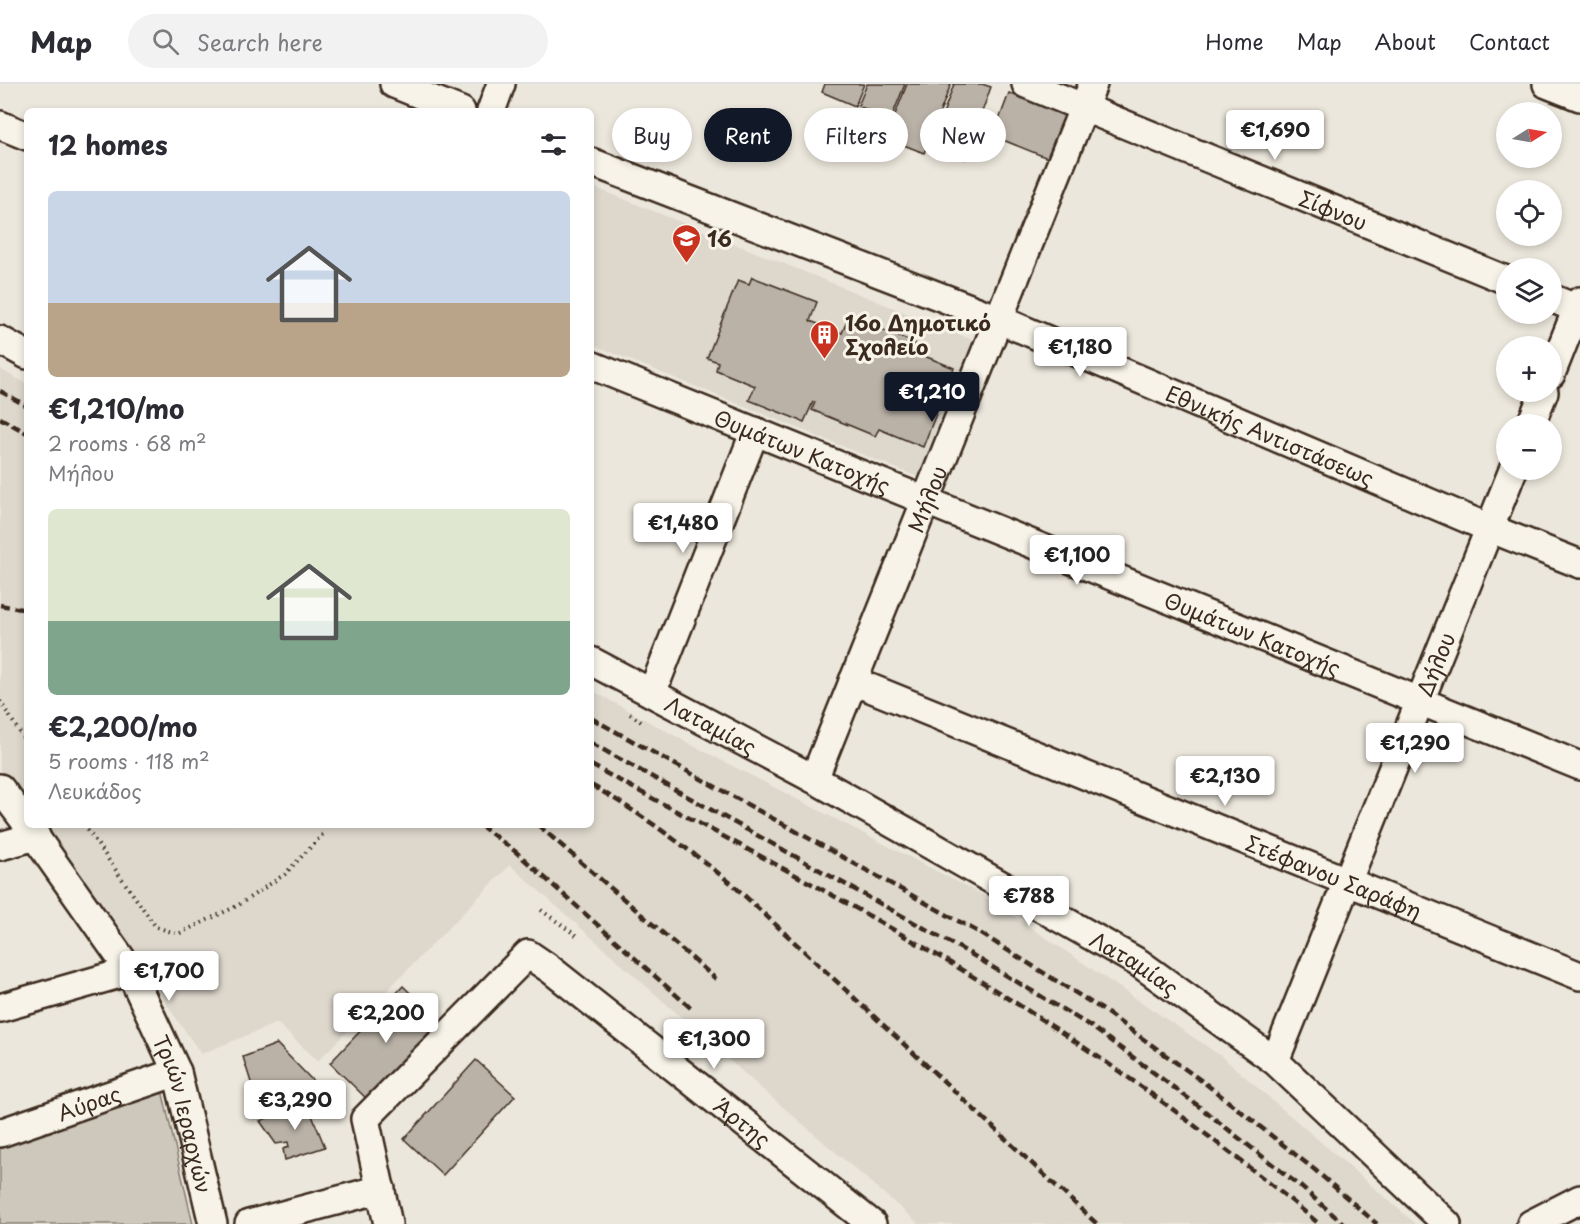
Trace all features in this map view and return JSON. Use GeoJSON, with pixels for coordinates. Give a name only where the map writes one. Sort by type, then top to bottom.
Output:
{"type":"FeatureCollection","features":[{"type":"Feature","properties":{"kind":"street"},"geometry":{"type":"LineString","coordinates":[[394,84],[454,108]]}},
{"type":"Feature","properties":{"kind":"street"},"geometry":{"type":"LineString","coordinates":[[492,108],[501,84]]}},
{"type":"Feature","properties":{"kind":"street","name":"Σίφνου"},"geometry":{"type":"LineString","coordinates":[[1026,84],[1088,96],[1496,276]]}},
{"type":"Feature","properties":{"kind":"street"},"geometry":{"type":"LineString","coordinates":[[1547,84],[1580,97]]}},
{"type":"Feature","properties":{"kind":"street","name":"Μήλου"},"geometry":{"type":"LineString","coordinates":[[814,779],[1088,96]]}},
{"type":"Feature","properties":{"kind":"street"},"geometry":{"type":"LineString","coordinates":[[0,125],[24,135]]}},
{"type":"Feature","properties":{"kind":"street","name":"Εθνικής Αντιστάσεως"},"geometry":{"type":"LineString","coordinates":[[594,163],[998,319],[1489,528],[1580,564]]}},
{"type":"Feature","properties":{"kind":"street"},"geometry":{"type":"LineString","coordinates":[[1562,301],[1579,306],[1562,347]]}},
{"type":"Feature","properties":{"kind":"street"},"geometry":{"type":"LineString","coordinates":[[0,340],[24,353]]}},
{"type":"Feature","properties":{"kind":"street","name":"Θυμάτων Κατοχής"},"geometry":{"type":"LineString","coordinates":[[594,366],[1580,766]]}},
{"type":"Feature","properties":{"kind":"street"},"geometry":{"type":"LineString","coordinates":[[652,693],[755,431]]}},
{"type":"Feature","properties":{"kind":"street","name":"Δήλου"},"geometry":{"type":"LineString","coordinates":[[1275,1061],[1509,480]]}},
{"type":"Feature","properties":{"kind":"street","name":"Λαταμίας"},"geometry":{"type":"LineString","coordinates":[[594,663],[814,779],[1139,963],[1275,1061],[1447,1224]]}},
{"type":"Feature","properties":{"kind":"street","name":"Στέφανου Σαράφη"},"geometry":{"type":"LineString","coordinates":[[853,681],[1580,976]]}},
{"type":"Feature","properties":{"kind":"street","name":"Τριών Ιεραρχών"},"geometry":{"type":"LineString","coordinates":[[0,788],[24,821]]}},
{"type":"Feature","properties":{"kind":"street"},"geometry":{"type":"LineString","coordinates":[[0,846],[30,829]]}},
{"type":"Feature","properties":{"kind":"street","name":"Τριών Ιεραρχών"},"geometry":{"type":"LineString","coordinates":[[30,829],[129,971],[177,1072],[213,1224]]}},
{"type":"Feature","properties":{"kind":"street","name":"Άρτης"},"geometry":{"type":"LineString","coordinates":[[381,1189],[365,1119],[528,954],[872,1224]]}},
{"type":"Feature","properties":{"kind":"street"},"geometry":{"type":"LineString","coordinates":[[0,1008],[129,971]]}},
{"type":"Feature","properties":{"kind":"street","name":"Αύρας"},"geometry":{"type":"LineString","coordinates":[[0,1133],[177,1072]]}},
{"type":"Feature","properties":{"kind":"street"},"geometry":{"type":"LineString","coordinates":[[249,1224],[381,1189],[388,1224]]}},
{"type":"Feature","properties":{"kind":"street"},"geometry":{"type":"LineString","coordinates":[[1531,1224],[1580,1199]]}},
{"type":"Feature","properties":{"kind":"path"},"geometry":{"type":"LineString","coordinates":[[0,701],[24,739]]}},
{"type":"Feature","properties":{"kind":"path"},"geometry":{"type":"LineString","coordinates":[[86,828],[156,927],[178,934],[237,906],[285,874],[325,832]]}},
{"type":"Feature","properties":{"kind":"path"},"geometry":{"type":"LineString","coordinates":[[541,910],[577,936]]}},
{"type":"Feature","properties":{"kind":"shaded area","name":"16"},"geometry":{"type":"Polygon","coordinates":[[[594,187],[973,340],[918,477],[594,345],[594,187]]]}},
{"type":"Feature","properties":{"kind":"shaded area"},"geometry":{"type":"Polygon","coordinates":[[[0,369],[24,382],[24,803],[0,770],[0,369]]]}},
{"type":"Feature","properties":{"kind":"shaded area"},"geometry":{"type":"Polygon","coordinates":[[[594,692],[686,742],[981,894],[1221,1056],[1416,1224],[919,1224],[762,1089],[510,865],[318,1061],[277,1023],[201,1054],[42,828],[594,828],[594,692]]]}},
{"type":"Feature","properties":{"kind":"shaded area"},"geometry":{"type":"Polygon","coordinates":[[[162,1090],[193,1224],[0,1224],[0,1142],[162,1090]]]}},
{"type":"Feature","properties":{"kind":"building"},"geometry":{"type":"Polygon","coordinates":[[[825,84],[864,84],[855,106],[822,92],[825,84]]]}},
{"type":"Feature","properties":{"kind":"building"},"geometry":{"type":"Polygon","coordinates":[[[867,84],[905,84],[895,108],[858,106],[867,84]]]}},
{"type":"Feature","properties":{"kind":"building"},"geometry":{"type":"Polygon","coordinates":[[[907,84],[951,84],[942,108],[920,108],[920,151],[908,147],[908,108],[898,108],[907,84]]]}},
{"type":"Feature","properties":{"kind":"building"},"geometry":{"type":"Polygon","coordinates":[[[954,84],[982,84],[991,87],[983,108],[945,108],[954,84]]]}},
{"type":"Feature","properties":{"kind":"building"},"geometry":{"type":"Polygon","coordinates":[[[1009,93],[1067,115],[1050,159],[1006,141],[1006,108],[1003,108],[1009,93]]]}},
{"type":"Feature","properties":{"kind":"building","name":"16o Δημοτικό Σχολείο"},"geometry":{"type":"Polygon","coordinates":[[[752,277],[817,302],[810,321],[842,333],[849,316],[915,343],[912,351],[954,368],[923,447],[879,429],[875,436],[812,410],[815,402],[804,422],[749,400],[755,386],[716,370],[718,362],[707,358],[738,280],[749,284],[752,277]]]}},
{"type":"Feature","properties":{"kind":"building"},"geometry":{"type":"Polygon","coordinates":[[[403,986],[443,1025],[369,1101],[330,1063],[403,986]]]}},
{"type":"Feature","properties":{"kind":"building"},"geometry":{"type":"Polygon","coordinates":[[[277,1044],[313,1081],[303,1092],[306,1101],[267,1117],[254,1092],[243,1057],[277,1044]]]}},
{"type":"Feature","properties":{"kind":"building"},"geometry":{"type":"Polygon","coordinates":[[[476,1060],[515,1096],[443,1175],[404,1139],[476,1060]]]}},
{"type":"Feature","properties":{"kind":"building"},"geometry":{"type":"Polygon","coordinates":[[[306,1101],[325,1147],[285,1160],[283,1149],[289,1147],[288,1142],[276,1144],[260,1121],[306,1101]]]}},
{"type":"Feature","properties":{"kind":"railway"},"geometry":{"type":"LineString","coordinates":[[0,391],[24,404]]}},
{"type":"Feature","properties":{"kind":"railway"},"geometry":{"type":"LineString","coordinates":[[0,418],[24,431]]}},
{"type":"Feature","properties":{"kind":"railway"},"geometry":{"type":"LineString","coordinates":[[0,605],[24,609]]}},
{"type":"Feature","properties":{"kind":"railway"},"geometry":{"type":"LineString","coordinates":[[594,720],[980,933],[1103,1010],[1206,1084],[1315,1170],[1377,1224]]}},
{"type":"Feature","properties":{"kind":"railway"},"geometry":{"type":"LineString","coordinates":[[594,745],[969,953],[1092,1027],[1192,1101],[1300,1186],[1344,1224]]}},
{"type":"Feature","properties":{"kind":"railway"},"geometry":{"type":"LineString","coordinates":[[594,767],[874,918],[1024,1008],[1169,1107],[1319,1224]]}},
{"type":"Feature","properties":{"kind":"railway"},"geometry":{"type":"LineString","coordinates":[[594,787],[628,807],[732,884],[1097,1224]]}},
{"type":"Feature","properties":{"kind":"railway"},"geometry":{"type":"LineString","coordinates":[[484,828],[516,852],[693,1010]]}},
{"type":"Feature","properties":{"kind":"railway"},"geometry":{"type":"LineString","coordinates":[[541,828],[716,979]]}},
{"type":"Feature","properties":{"kind":"place","name":"16"},"geometry":{"type":"Point","coordinates":[686,264]}},
{"type":"Feature","properties":{"kind":"place","name":"16o Δημοτικό Σχολείο"},"geometry":{"type":"Point","coordinates":[824,360]}}]}
